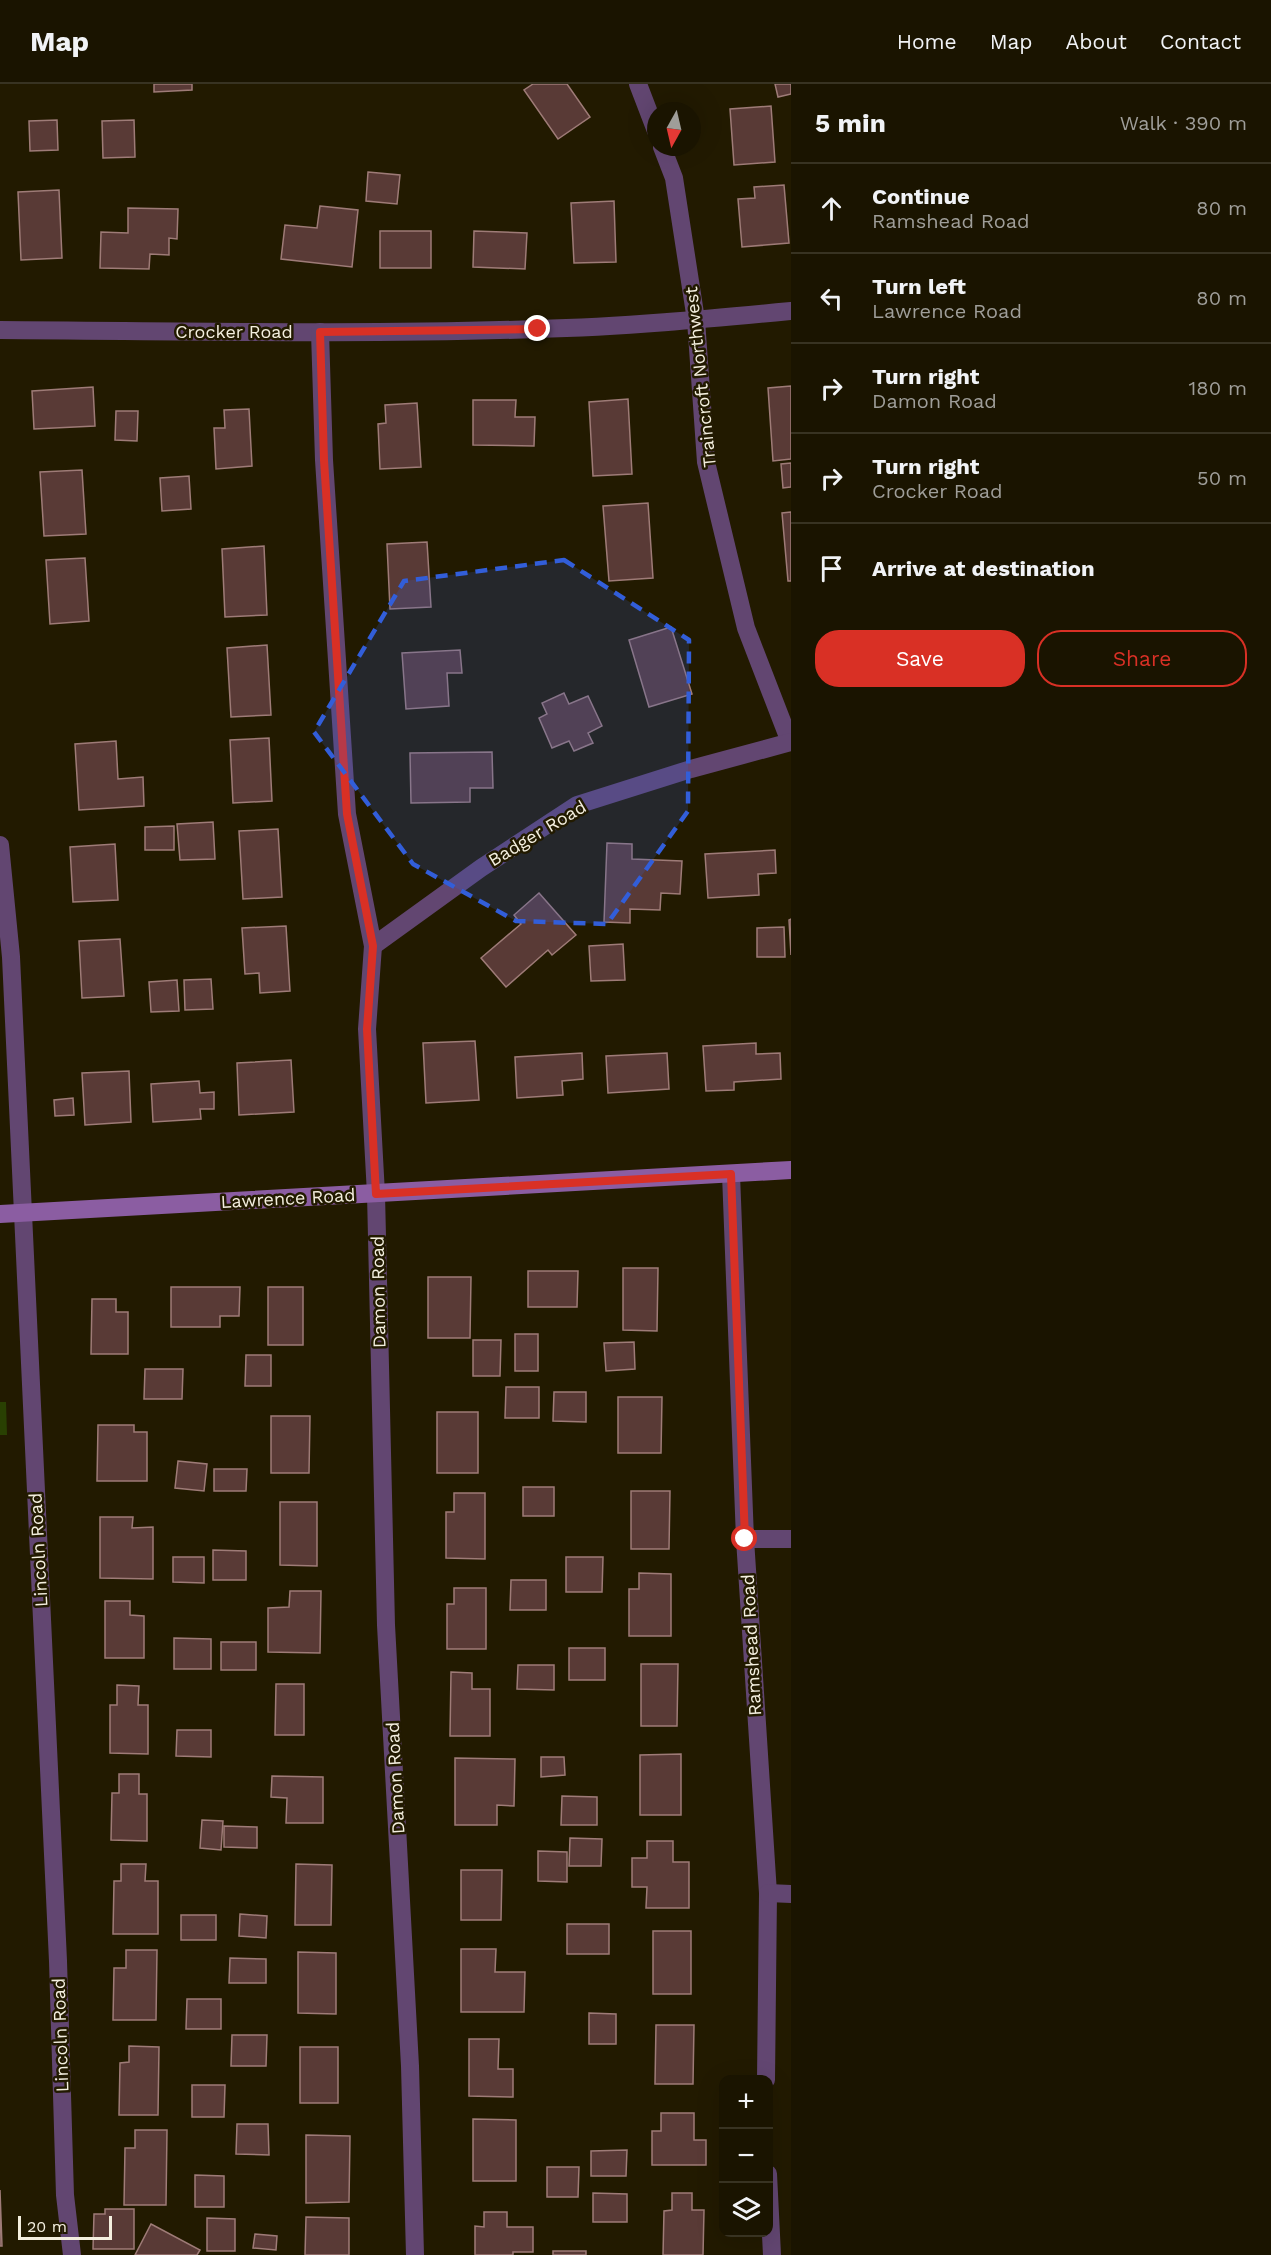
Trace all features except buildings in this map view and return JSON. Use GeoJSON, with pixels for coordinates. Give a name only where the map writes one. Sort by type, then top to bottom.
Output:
{"type":"FeatureCollection","features":[{"type":"Feature","properties":{"kind":"street"},"geometry":{"type":"LineString","coordinates":[[638,84],[647,108]]}},
{"type":"Feature","properties":{"kind":"street","name":"Traincroft Northwest"},"geometry":{"type":"LineString","coordinates":[[665,156],[674,178],[696,321],[706,462],[746,628],[791,742]]}},
{"type":"Feature","properties":{"kind":"street","name":"Crocker Road"},"geometry":{"type":"LineString","coordinates":[[0,330],[320,332],[538,329],[696,321],[791,311]]}},
{"type":"Feature","properties":{"kind":"street","name":"Damon Road"},"geometry":{"type":"LineString","coordinates":[[320,332],[324,460],[347,814],[373,946],[367,1029],[376,1194],[387,1625],[410,2066],[415,2255]]}},
{"type":"Feature","properties":{"kind":"street","name":"Badger Road"},"geometry":{"type":"LineString","coordinates":[[373,946],[481,868],[577,805],[691,769],[791,742]]}},
{"type":"Feature","properties":{"kind":"street","name":"Lincoln Road"},"geometry":{"type":"LineString","coordinates":[[0,845],[11,957],[58,1962],[65,2195],[72,2255]]}},
{"type":"Feature","properties":{"kind":"street","name":"Lawrence Road"},"geometry":{"type":"LineString","coordinates":[[0,1214],[791,1170]]}},
{"type":"Feature","properties":{"kind":"street","name":"Ramshead Road"},"geometry":{"type":"LineString","coordinates":[[731,1174],[745,1539],[768,1893],[766,2075]]}},
{"type":"Feature","properties":{"kind":"street"},"geometry":{"type":"LineString","coordinates":[[745,1539],[791,1539]]}},
{"type":"Feature","properties":{"kind":"street"},"geometry":{"type":"LineString","coordinates":[[768,1893],[791,1894]]}},
{"type":"Feature","properties":{"kind":"street"},"geometry":{"type":"LineString","coordinates":[[768,2183],[772,2255]]}},
{"type":"Feature","properties":{"kind":"highlighted area"},"geometry":{"type":"Polygon","coordinates":[[[564,560],[689,640],[688,811],[607,924],[516,921],[413,864],[314,732],[404,581],[564,560]]]}},
{"type":"Feature","properties":{"kind":"green space"},"geometry":{"type":"Polygon","coordinates":[[[0,1402],[6,1402],[7,1435],[0,1435],[0,1402]]]}},
{"type":"Feature","properties":{"kind":"route"},"geometry":{"type":"LineString","coordinates":[[538,329],[320,332],[324,460],[347,814],[373,946],[367,1029],[376,1194],[731,1174],[745,1539]]}}]}
